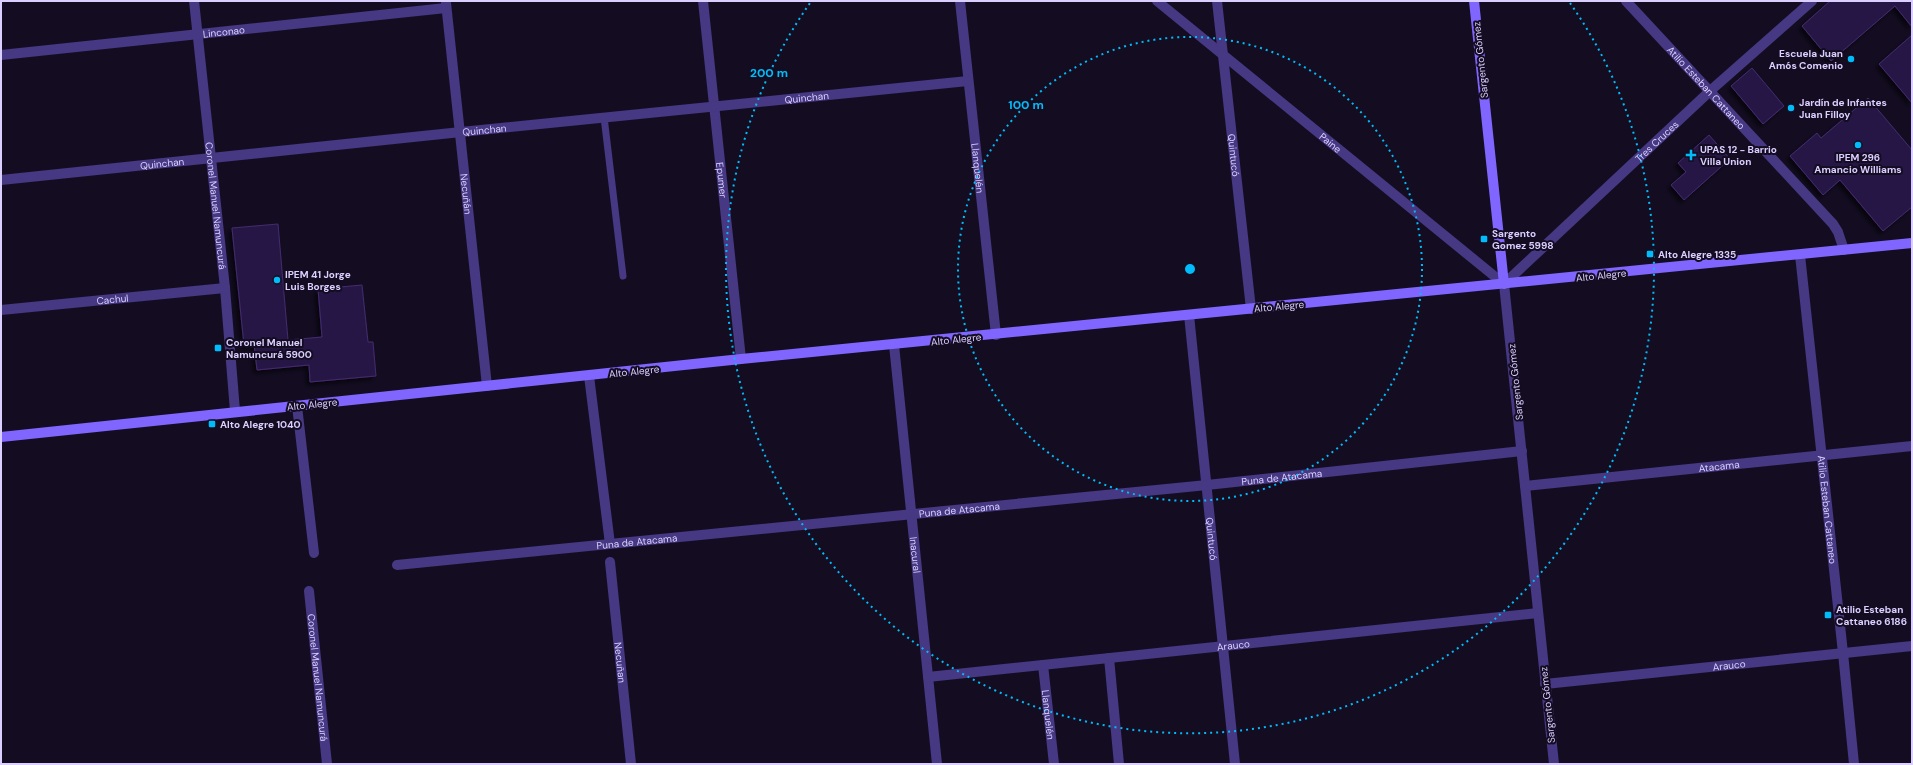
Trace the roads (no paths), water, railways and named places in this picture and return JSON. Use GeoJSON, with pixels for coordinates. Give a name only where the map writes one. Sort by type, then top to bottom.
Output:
{"type":"FeatureCollection","features":[{"type":"Feature","properties":{"kind":"main road","name":"Sargento Gómez"},"geometry":{"type":"LineString","coordinates":[[1474,1],[1504,284]]}},
{"type":"Feature","properties":{"kind":"main road","name":"Alto Alegre"},"geometry":{"type":"LineString","coordinates":[[1,437],[741,359],[996,335],[1189,314],[1912,243]]}},
{"type":"Feature","properties":{"kind":"street","name":"Coronel Manuel Namuncurá"},"geometry":{"type":"LineString","coordinates":[[194,1],[225,288],[235,412]]}},
{"type":"Feature","properties":{"kind":"street","name":"Epumer"},"geometry":{"type":"LineString","coordinates":[[703,1],[741,359]]}},
{"type":"Feature","properties":{"kind":"street","name":"Llanquelén"},"geometry":{"type":"LineString","coordinates":[[960,1],[996,335]]}},
{"type":"Feature","properties":{"kind":"street","name":"Paine"},"geometry":{"type":"LineString","coordinates":[[1157,1],[1504,284]]}},
{"type":"Feature","properties":{"kind":"street","name":"Quintucó"},"geometry":{"type":"LineString","coordinates":[[1217,1],[1251,309]]}},
{"type":"Feature","properties":{"kind":"street","name":"Atilio Esteban Cattaneo"},"geometry":{"type":"LineString","coordinates":[[1626,1],[1833,224],[1838,232],[1844,250]]}},
{"type":"Feature","properties":{"kind":"street","name":"Tres Cruces"},"geometry":{"type":"LineString","coordinates":[[1504,284],[1710,91],[1812,1]]}},
{"type":"Feature","properties":{"kind":"street","name":"Linconao"},"geometry":{"type":"LineString","coordinates":[[1,55],[198,34],[446,4]]}},
{"type":"Feature","properties":{"kind":"street","name":"Necuñán"},"geometry":{"type":"LineString","coordinates":[[446,4],[461,132],[487,386]]}},
{"type":"Feature","properties":{"kind":"street","name":"Quinchan"},"geometry":{"type":"LineString","coordinates":[[1,180],[604,117],[968,81]]}},
{"type":"Feature","properties":{"kind":"street","name":"Atilio Esteban Cattaneo"},"geometry":{"type":"LineString","coordinates":[[1800,255],[1854,764]]}},
{"type":"Feature","properties":{"kind":"street","name":"Sargento Gómez"},"geometry":{"type":"LineString","coordinates":[[1504,284],[1554,764]]}},
{"type":"Feature","properties":{"kind":"street","name":"Cachul"},"geometry":{"type":"LineString","coordinates":[[1,310],[225,288]]}},
{"type":"Feature","properties":{"kind":"street","name":"Quintucó"},"geometry":{"type":"LineString","coordinates":[[1189,314],[1235,764]]}},
{"type":"Feature","properties":{"kind":"street","name":"Inacural"},"geometry":{"type":"LineString","coordinates":[[894,345],[937,764]]}},
{"type":"Feature","properties":{"kind":"street"},"geometry":{"type":"LineString","coordinates":[[589,376],[610,544]]}},
{"type":"Feature","properties":{"kind":"street"},"geometry":{"type":"LineString","coordinates":[[297,406],[314,553]]}},
{"type":"Feature","properties":{"kind":"street","name":"Atacama"},"geometry":{"type":"LineString","coordinates":[[1525,486],[1912,446]]}},
{"type":"Feature","properties":{"kind":"street","name":"Puna de Atacama"},"geometry":{"type":"LineString","coordinates":[[397,565],[1207,485],[1522,451]]}},
{"type":"Feature","properties":{"kind":"street","name":"Necuñan"},"geometry":{"type":"LineString","coordinates":[[610,562],[631,764]]}},
{"type":"Feature","properties":{"kind":"street","name":"Coronel Manuel Namuncurá"},"geometry":{"type":"LineString","coordinates":[[309,591],[327,764]]}},
{"type":"Feature","properties":{"kind":"street","name":"Arauco"},"geometry":{"type":"LineString","coordinates":[[928,677],[1538,612]]}},
{"type":"Feature","properties":{"kind":"street","name":"Arauco"},"geometry":{"type":"LineString","coordinates":[[1545,684],[1912,646]]}},
{"type":"Feature","properties":{"kind":"street"},"geometry":{"type":"LineString","coordinates":[[1109,658],[1119,764]]}},
{"type":"Feature","properties":{"kind":"street","name":"Llanquelén"},"geometry":{"type":"LineString","coordinates":[[1043,665],[1054,764]]}},
{"type":"Feature","properties":{"kind":"lane"},"geometry":{"type":"LineString","coordinates":[[604,117],[623,276]]}},
{"type":"Feature","properties":{"kind":"place","name":"Escuela Juan Amós Comenio"},"geometry":{"type":"Point","coordinates":[1851,59]}},
{"type":"Feature","properties":{"kind":"place","name":"Jardín de Infantes Juan Filloy"},"geometry":{"type":"Point","coordinates":[1791,108]}},
{"type":"Feature","properties":{"kind":"place","name":"IPEM 296 Amancio Williams"},"geometry":{"type":"Point","coordinates":[1858,145]}},
{"type":"Feature","properties":{"kind":"place","name":"UPAS 12 - Barrio Villa Union"},"geometry":{"type":"Point","coordinates":[1691,155]}},
{"type":"Feature","properties":{"kind":"place","name":"Sargento Gomez 5998"},"geometry":{"type":"Point","coordinates":[1484,239]}},
{"type":"Feature","properties":{"kind":"place","name":"Alto Alegre 1335"},"geometry":{"type":"Point","coordinates":[1650,254]}},
{"type":"Feature","properties":{"kind":"place","name":"IPEM 41 Jorge Luis Borges"},"geometry":{"type":"Point","coordinates":[277,280]}},
{"type":"Feature","properties":{"kind":"place","name":"Coronel Manuel Namuncurá 5900"},"geometry":{"type":"Point","coordinates":[218,348]}},
{"type":"Feature","properties":{"kind":"place","name":"Alto Alegre 1040"},"geometry":{"type":"Point","coordinates":[212,424]}},
{"type":"Feature","properties":{"kind":"place","name":"Atilio Esteban Cattaneo 6186"},"geometry":{"type":"Point","coordinates":[1828,615]}}]}
